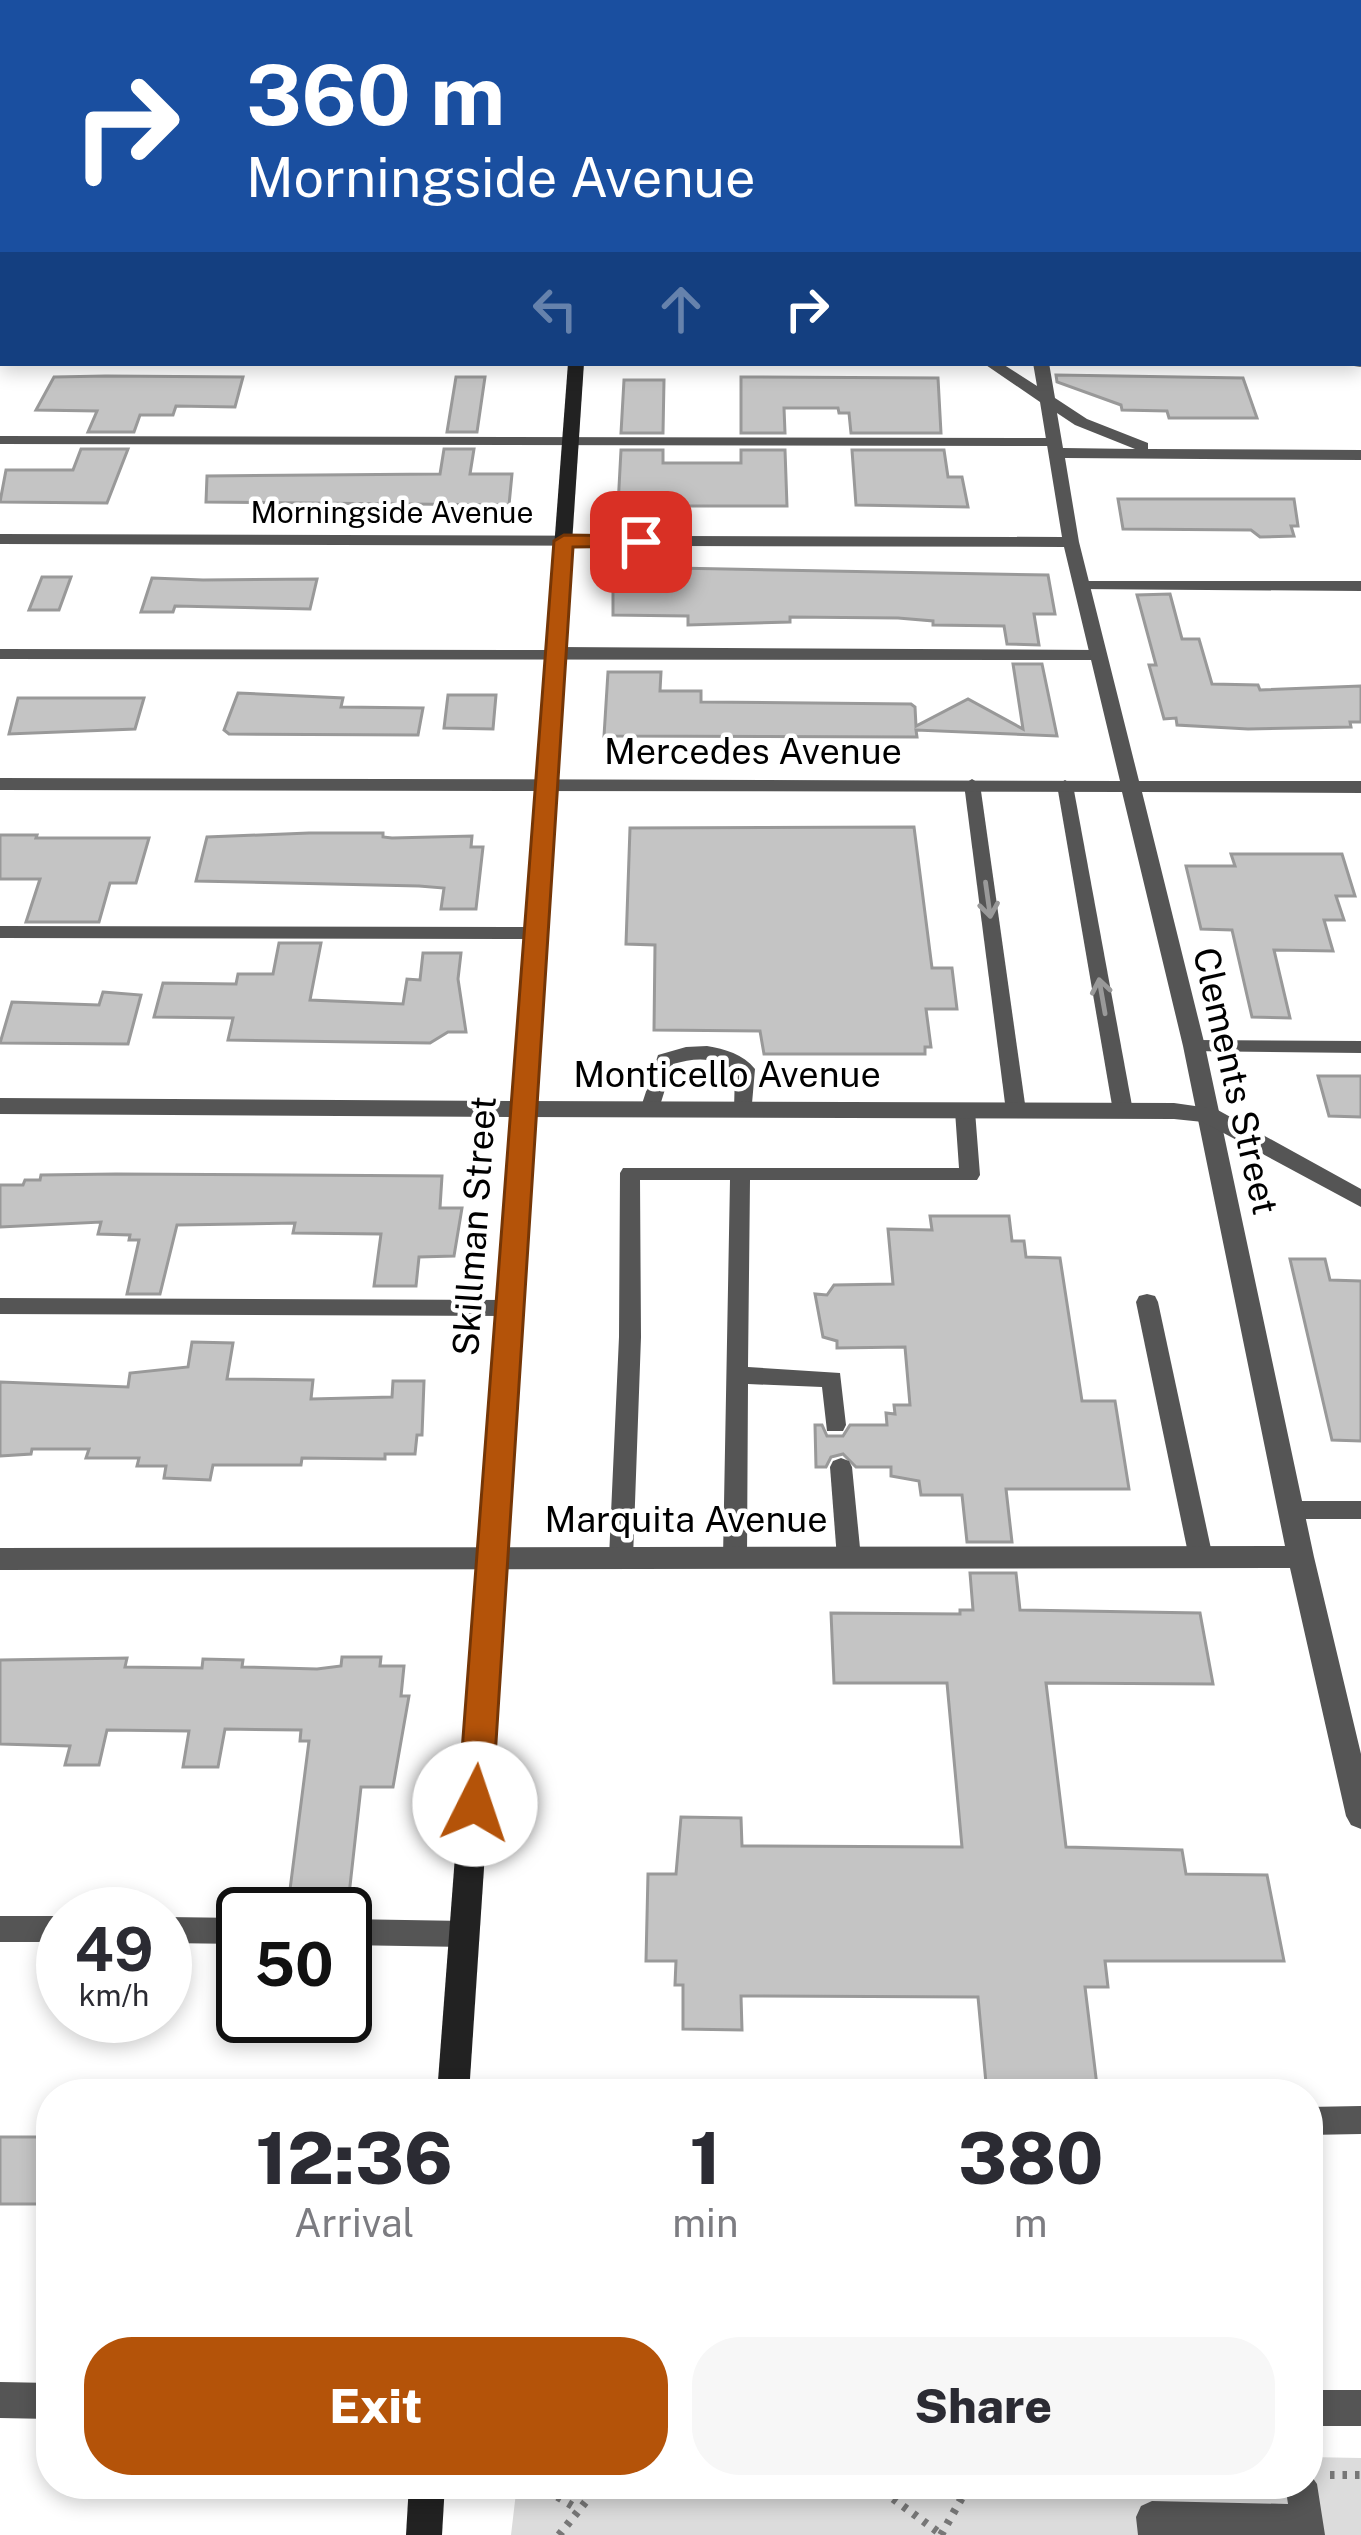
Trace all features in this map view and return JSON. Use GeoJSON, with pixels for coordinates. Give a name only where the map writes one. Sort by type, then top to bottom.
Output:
{"type":"FeatureCollection","features":[{"type":"Feature","properties":{"kind":"main road","name":"Skillman Street"},"geometry":{"type":"LineString","coordinates":[[454,2079],[576,366]]}},
{"type":"Feature","properties":{"kind":"main road"},"geometry":{"type":"LineString","coordinates":[[424,2535],[426,2499]]}},
{"type":"Feature","properties":{"kind":"street"},"geometry":{"type":"LineString","coordinates":[[997,366],[1048,402],[1114,438],[1192,453]]}},
{"type":"Feature","properties":{"kind":"street","name":"Clements Street"},"geometry":{"type":"LineString","coordinates":[[1042,366],[1071,542],[1194,1046],[1301,1557],[1361,1814]]}},
{"type":"Feature","properties":{"kind":"street"},"geometry":{"type":"LineString","coordinates":[[1054,447],[1361,454]]}},
{"type":"Feature","properties":{"kind":"street","name":"Morningside Avenue"},"geometry":{"type":"LineString","coordinates":[[0,539],[1071,542]]}},
{"type":"Feature","properties":{"kind":"street","name":"Mercedes Avenue"},"geometry":{"type":"LineString","coordinates":[[0,784],[1361,787]]}},
{"type":"Feature","properties":{"kind":"street","name":"Monticello Avenue"},"geometry":{"type":"LineString","coordinates":[[0,1106],[1208,1115],[1361,1198]]}},
{"type":"Feature","properties":{"kind":"street","name":"Marquita Avenue"},"geometry":{"type":"LineString","coordinates":[[0,1559],[1301,1557]]}},
{"type":"Feature","properties":{"kind":"street"},"geometry":{"type":"LineString","coordinates":[[0,2400],[36,2401]]}},
{"type":"Feature","properties":{"kind":"street"},"geometry":{"type":"LineString","coordinates":[[1323,2408],[1361,2408]]}},
{"type":"Feature","properties":{"kind":"lane"},"geometry":{"type":"LineString","coordinates":[[0,440],[1054,447]]}},
{"type":"Feature","properties":{"kind":"lane"},"geometry":{"type":"LineString","coordinates":[[1082,586],[1361,586]]}},
{"type":"Feature","properties":{"kind":"lane"},"geometry":{"type":"LineString","coordinates":[[0,654],[1099,655]]}},
{"type":"Feature","properties":{"kind":"lane"},"geometry":{"type":"LineString","coordinates":[[972,784],[1016,1111]]}},
{"type":"Feature","properties":{"kind":"lane"},"geometry":{"type":"LineString","coordinates":[[1065,784],[1123,1111]]}},
{"type":"Feature","properties":{"kind":"lane"},"geometry":{"type":"LineString","coordinates":[[0,932],[537,933]]}},
{"type":"Feature","properties":{"kind":"lane"},"geometry":{"type":"LineString","coordinates":[[1194,1046],[1361,1047]]}},
{"type":"Feature","properties":{"kind":"lane"},"geometry":{"type":"LineString","coordinates":[[650,1110],[665,1060],[683,1053],[710,1052],[733,1058],[745,1069],[744,1110]]}},
{"type":"Feature","properties":{"kind":"lane"},"geometry":{"type":"LineString","coordinates":[[621,1558],[630,1337],[630,1173],[970,1174],[964,1111]]}},
{"type":"Feature","properties":{"kind":"lane"},"geometry":{"type":"LineString","coordinates":[[735,1558],[740,1172]]}},
{"type":"Feature","properties":{"kind":"lane"},"geometry":{"type":"LineString","coordinates":[[1148,1302],[1201,1558]]}},
{"type":"Feature","properties":{"kind":"lane"},"geometry":{"type":"LineString","coordinates":[[0,1306],[510,1308]]}},
{"type":"Feature","properties":{"kind":"lane"},"geometry":{"type":"LineString","coordinates":[[738,1375],[832,1379],[835,1425]]}},
{"type":"Feature","properties":{"kind":"lane"},"geometry":{"type":"LineString","coordinates":[[841,1467],[849,1558]]}},
{"type":"Feature","properties":{"kind":"lane"},"geometry":{"type":"LineString","coordinates":[[1291,1510],[1361,1510]]}},
{"type":"Feature","properties":{"kind":"lane"},"geometry":{"type":"LineString","coordinates":[[0,1929],[36,1929]]}},
{"type":"Feature","properties":{"kind":"lane"},"geometry":{"type":"LineString","coordinates":[[372,1932],[465,1934]]}},
{"type":"Feature","properties":{"kind":"lane"},"geometry":{"type":"LineString","coordinates":[[1323,2121],[1361,2120]]}},
{"type":"Feature","properties":{"kind":"lane"},"geometry":{"type":"LineString","coordinates":[[1154,2535],[1152,2517],[1308,2528]]}},
{"type":"Feature","properties":{"kind":"path"},"geometry":{"type":"LineString","coordinates":[[561,2499],[576,2508]]}},
{"type":"Feature","properties":{"kind":"path"},"geometry":{"type":"LineString","coordinates":[[559,2535],[585,2499]]}},
{"type":"Feature","properties":{"kind":"path"},"geometry":{"type":"LineString","coordinates":[[893,2499],[941,2535],[961,2499]]}},
{"type":"Feature","properties":{"kind":"shaded area"},"geometry":{"type":"Polygon","coordinates":[[[1323,2457],[1361,2458],[1361,2535],[511,2535],[515,2499],[1323,2499],[1323,2457]]]}},
{"type":"Feature","properties":{"kind":"building"},"geometry":{"type":"Polygon","coordinates":[[[1056,375],[1243,378],[1257,418],[1169,418],[1167,411],[1122,410],[1121,405],[1057,382],[1056,375]]]}},
{"type":"Feature","properties":{"kind":"building"},"geometry":{"type":"Polygon","coordinates":[[[54,377],[243,377],[235,407],[176,406],[173,415],[140,415],[134,432],[88,432],[97,411],[36,410],[54,377]]]}},
{"type":"Feature","properties":{"kind":"building"},"geometry":{"type":"Polygon","coordinates":[[[456,377],[485,377],[477,432],[447,432],[456,377]]]}},
{"type":"Feature","properties":{"kind":"building"},"geometry":{"type":"Polygon","coordinates":[[[741,377],[938,378],[941,433],[851,433],[849,413],[839,413],[838,408],[784,408],[785,433],[741,433],[741,377]]]}},
{"type":"Feature","properties":{"kind":"building"},"geometry":{"type":"Polygon","coordinates":[[[624,380],[664,380],[663,433],[621,433],[624,380]]]}},
{"type":"Feature","properties":{"kind":"building"},"geometry":{"type":"Polygon","coordinates":[[[81,449],[128,449],[107,503],[0,502],[6,470],[73,470],[81,449]]]}},
{"type":"Feature","properties":{"kind":"building"},"geometry":{"type":"Polygon","coordinates":[[[444,449],[474,449],[470,474],[512,474],[509,505],[206,502],[207,476],[440,474],[444,449]]]}},
{"type":"Feature","properties":{"kind":"building"},"geometry":{"type":"Polygon","coordinates":[[[621,450],[663,450],[663,463],[741,463],[741,450],[785,450],[787,506],[618,506],[621,450]]]}},
{"type":"Feature","properties":{"kind":"building"},"geometry":{"type":"Polygon","coordinates":[[[852,450],[944,450],[948,477],[962,477],[968,507],[856,505],[852,450]]]}},
{"type":"Feature","properties":{"kind":"building"},"geometry":{"type":"Polygon","coordinates":[[[1118,499],[1294,499],[1298,526],[1291,526],[1294,536],[1260,537],[1251,530],[1123,529],[1118,499]]]}},
{"type":"Feature","properties":{"kind":"building"},"geometry":{"type":"Polygon","coordinates":[[[674,568],[1048,575],[1055,614],[1034,614],[1039,645],[1007,644],[1004,626],[933,625],[933,621],[898,618],[790,617],[790,622],[688,625],[688,616],[613,615],[613,574],[674,568]]]}},
{"type":"Feature","properties":{"kind":"building"},"geometry":{"type":"Polygon","coordinates":[[[42,577],[71,577],[59,610],[29,610],[42,577]]]}},
{"type":"Feature","properties":{"kind":"building"},"geometry":{"type":"Polygon","coordinates":[[[152,578],[317,579],[310,609],[175,606],[173,612],[141,612],[152,578]]]}},
{"type":"Feature","properties":{"kind":"building"},"geometry":{"type":"Polygon","coordinates":[[[1170,594],[1182,639],[1199,639],[1212,684],[1258,685],[1260,690],[1361,686],[1361,722],[1350,722],[1351,727],[1248,729],[1177,725],[1176,718],[1164,719],[1149,665],[1156,665],[1137,595],[1170,594]]]}},
{"type":"Feature","properties":{"kind":"building"},"geometry":{"type":"Polygon","coordinates":[[[1013,664],[1042,664],[1057,736],[916,730],[917,737],[604,736],[608,672],[661,672],[660,691],[701,691],[701,702],[911,704],[916,726],[968,699],[1023,729],[1013,664]]]}},
{"type":"Feature","properties":{"kind":"building"},"geometry":{"type":"Polygon","coordinates":[[[238,693],[343,698],[341,707],[423,708],[418,735],[229,734],[224,730],[238,693]]]}},
{"type":"Feature","properties":{"kind":"building"},"geometry":{"type":"Polygon","coordinates":[[[448,695],[496,695],[493,729],[444,728],[448,695]]]}},
{"type":"Feature","properties":{"kind":"building"},"geometry":{"type":"Polygon","coordinates":[[[18,698],[144,698],[135,729],[9,734],[18,698]]]}},
{"type":"Feature","properties":{"kind":"building"},"geometry":{"type":"Polygon","coordinates":[[[914,827],[932,968],[952,968],[957,1009],[926,1009],[931,1047],[925,1047],[925,1054],[764,1054],[760,1031],[654,1030],[655,945],[626,944],[630,828],[914,827]]]}},
{"type":"Feature","properties":{"kind":"building"},"geometry":{"type":"Polygon","coordinates":[[[309,833],[472,836],[471,847],[483,847],[476,909],[441,909],[444,888],[196,881],[207,837],[309,833]]]}},
{"type":"Feature","properties":{"kind":"building"},"geometry":{"type":"Polygon","coordinates":[[[0,835],[149,838],[136,883],[110,883],[99,922],[26,922],[40,879],[0,879],[0,835]]]}},
{"type":"Feature","properties":{"kind":"building"},"geometry":{"type":"Polygon","coordinates":[[[1231,854],[1342,854],[1355,896],[1336,896],[1344,920],[1324,920],[1333,951],[1274,950],[1290,1018],[1252,1017],[1232,930],[1201,929],[1186,866],[1235,866],[1231,854]]]}},
{"type":"Feature","properties":{"kind":"building"},"geometry":{"type":"Polygon","coordinates":[[[279,943],[321,943],[310,1000],[403,1004],[407,979],[420,980],[423,953],[461,953],[458,979],[466,1032],[448,1032],[430,1043],[228,1040],[233,1018],[154,1017],[163,983],[236,984],[238,974],[273,974],[279,943]]]}},
{"type":"Feature","properties":{"kind":"building"},"geometry":{"type":"Polygon","coordinates":[[[103,992],[141,995],[128,1044],[0,1043],[12,1002],[99,1005],[103,992]]]}},
{"type":"Feature","properties":{"kind":"building"},"geometry":{"type":"Polygon","coordinates":[[[1318,1076],[1361,1076],[1361,1117],[1329,1116],[1318,1076]]]}},
{"type":"Feature","properties":{"kind":"building"},"geometry":{"type":"Polygon","coordinates":[[[41,1175],[442,1176],[440,1208],[462,1208],[454,1256],[419,1257],[416,1286],[374,1286],[381,1234],[293,1233],[295,1223],[177,1225],[160,1294],[127,1294],[139,1240],[129,1240],[130,1235],[98,1234],[101,1222],[0,1227],[0,1185],[23,1185],[25,1180],[40,1180],[41,1175]]]}},
{"type":"Feature","properties":{"kind":"building"},"geometry":{"type":"Polygon","coordinates":[[[930,1216],[1009,1216],[1012,1241],[1024,1241],[1026,1257],[1060,1258],[1082,1401],[1115,1401],[1129,1489],[1006,1489],[1012,1542],[967,1542],[962,1495],[921,1495],[919,1481],[891,1476],[891,1467],[856,1467],[843,1454],[831,1457],[826,1467],[816,1467],[815,1425],[822,1425],[827,1436],[843,1436],[850,1425],[887,1425],[886,1413],[895,1414],[894,1405],[910,1405],[905,1347],[837,1348],[837,1341],[823,1337],[815,1294],[827,1295],[834,1285],[893,1284],[888,1229],[932,1230],[930,1216]]]}},
{"type":"Feature","properties":{"kind":"building"},"geometry":{"type":"Polygon","coordinates":[[[1290,1259],[1325,1259],[1330,1280],[1361,1281],[1361,1441],[1332,1440],[1290,1259]]]}},
{"type":"Feature","properties":{"kind":"building"},"geometry":{"type":"Polygon","coordinates":[[[192,1342],[233,1343],[227,1379],[313,1380],[311,1399],[392,1397],[393,1381],[424,1381],[422,1435],[417,1435],[415,1454],[385,1454],[385,1459],[302,1458],[301,1465],[213,1465],[210,1480],[164,1478],[166,1466],[137,1466],[139,1458],[86,1458],[89,1449],[32,1449],[31,1454],[0,1456],[0,1382],[128,1387],[130,1373],[188,1367],[192,1342]]]}},
{"type":"Feature","properties":{"kind":"building"},"geometry":{"type":"Polygon","coordinates":[[[970,1573],[1016,1573],[1020,1610],[1200,1613],[1213,1684],[1046,1683],[1066,1847],[1182,1850],[1186,1874],[1267,1875],[1284,1961],[1105,1961],[1108,1987],[1085,1987],[1096,2079],[986,2079],[978,1997],[741,1996],[742,2030],[683,2029],[683,1985],[675,1985],[676,1961],[646,1961],[648,1874],[676,1874],[681,1817],[741,1818],[742,1846],[962,1847],[947,1683],[834,1683],[831,1613],[960,1614],[960,1610],[973,1610],[970,1573]]]}},
{"type":"Feature","properties":{"kind":"building"},"geometry":{"type":"Polygon","coordinates":[[[342,1657],[381,1657],[380,1666],[404,1666],[401,1696],[409,1696],[393,1787],[361,1787],[350,1887],[290,1887],[309,1741],[300,1741],[301,1730],[225,1729],[218,1767],[183,1767],[189,1731],[107,1730],[99,1765],[65,1765],[70,1746],[0,1744],[0,1660],[127,1658],[125,1667],[202,1668],[203,1659],[243,1660],[242,1667],[341,1666],[342,1657]]]}},
{"type":"Feature","properties":{"kind":"building"},"geometry":{"type":"Polygon","coordinates":[[[0,2137],[36,2137],[36,2204],[0,2204],[0,2137]]]}},
{"type":"Feature","properties":{"kind":"route"},"geometry":{"type":"LineString","coordinates":[[475,1804],[564,541],[641,542]]}}]}
